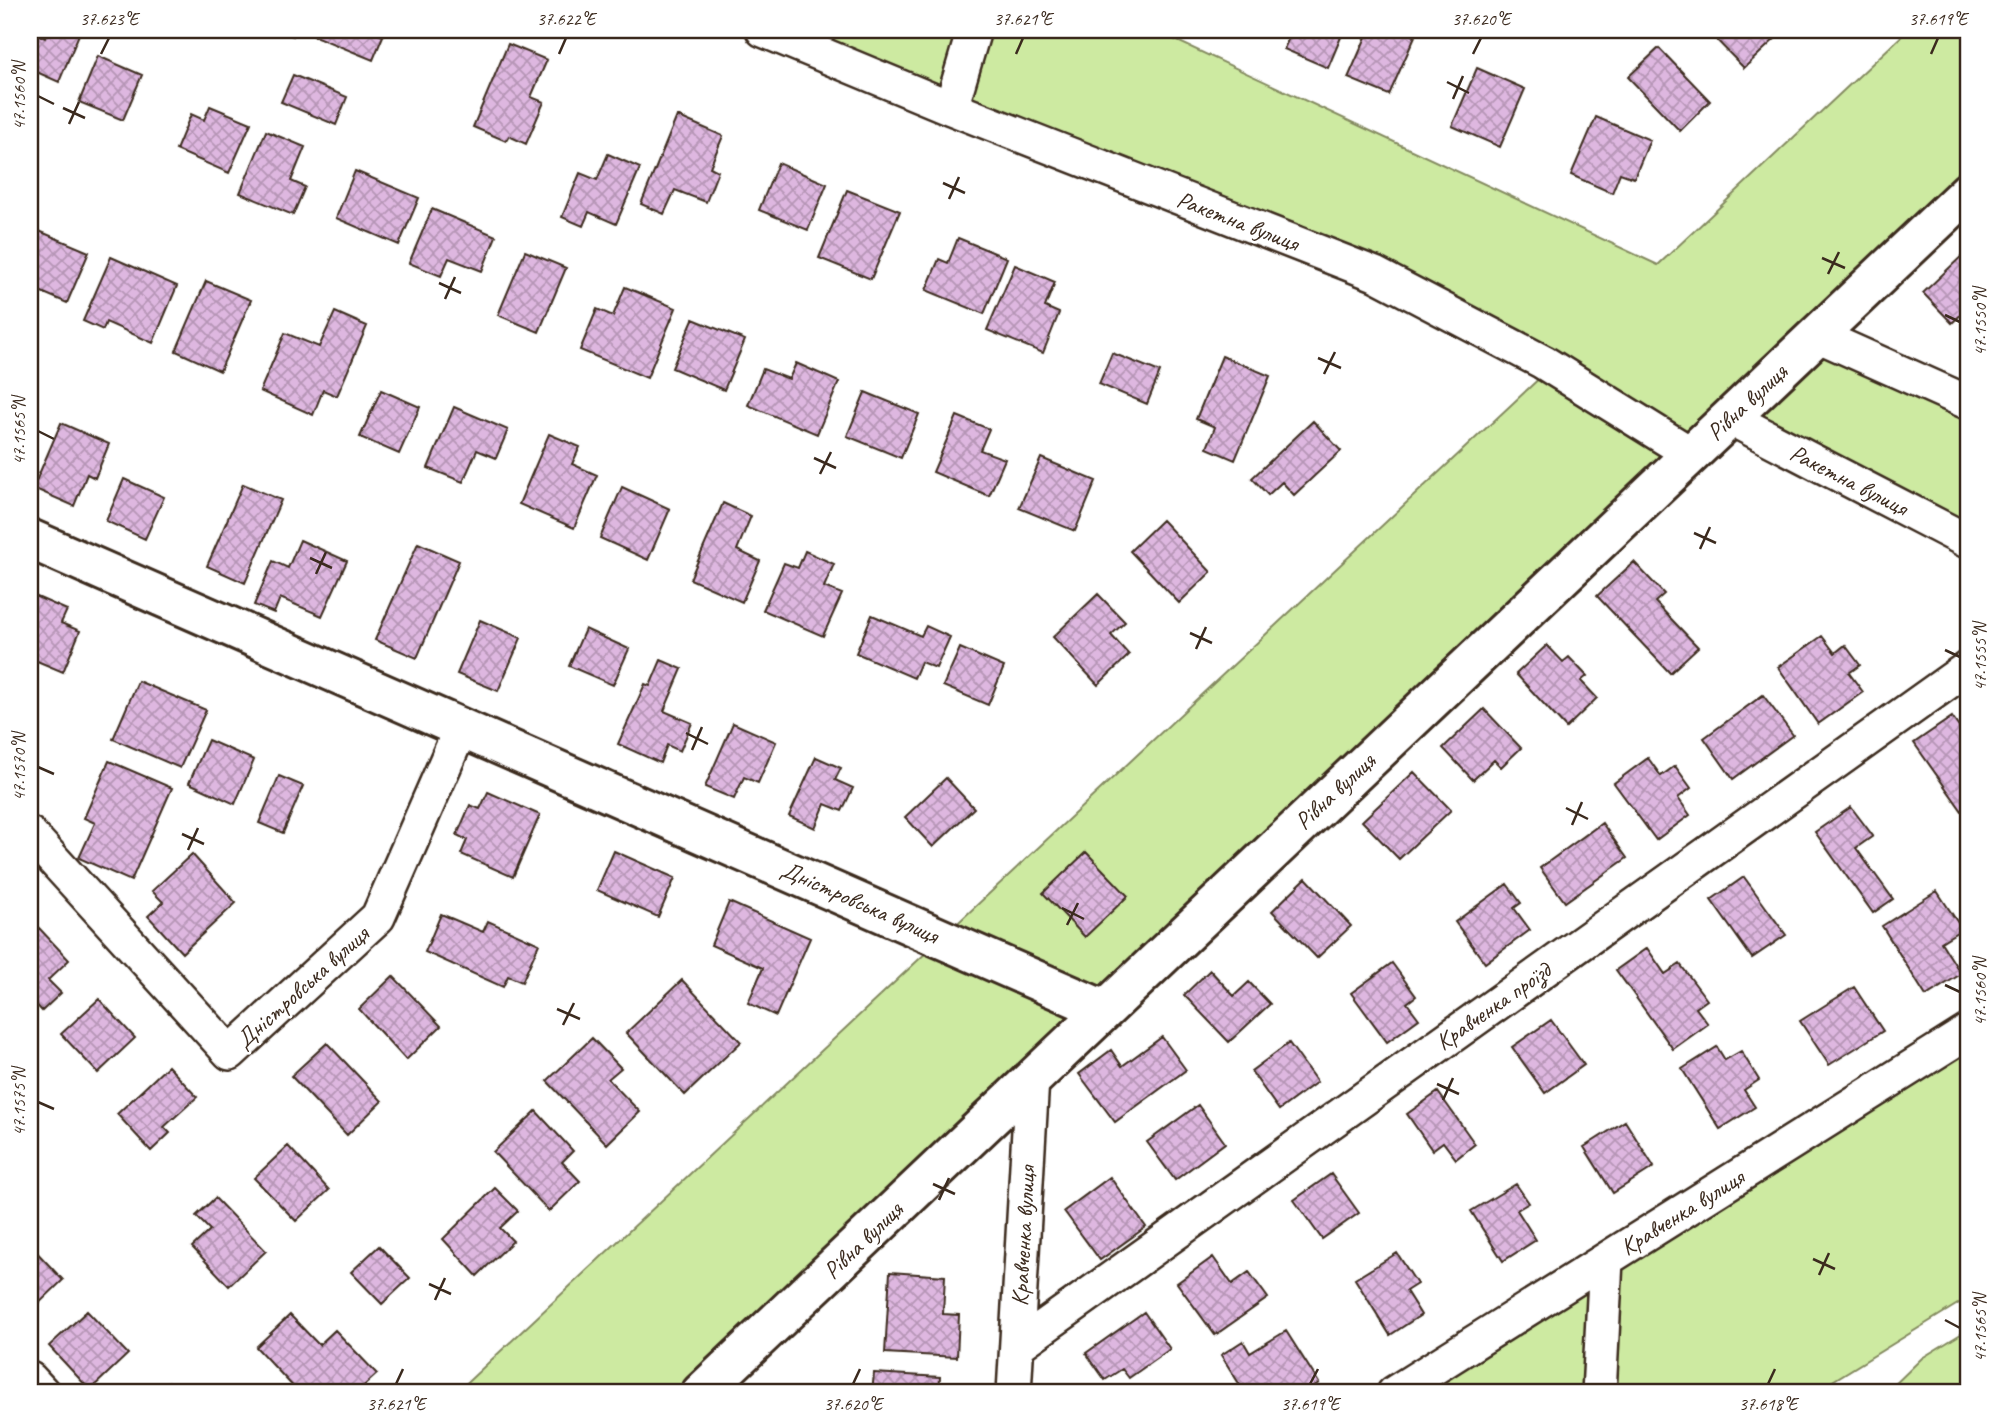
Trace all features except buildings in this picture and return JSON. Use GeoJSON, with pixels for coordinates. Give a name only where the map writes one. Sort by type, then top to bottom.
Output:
{"type":"FeatureCollection","features":[{"type":"Feature","properties":{"kind":"street","name":"Ракетна вулиця"},"geometry":{"type":"LineString","coordinates":[[763,30],[951,108],[1375,274],[1543,362],[1691,454]]}},
{"type":"Feature","properties":{"kind":"street"},"geometry":{"type":"LineString","coordinates":[[951,108],[974,30]]}},
{"type":"Feature","properties":{"kind":"street","name":"Рівна вулиця"},"geometry":{"type":"LineString","coordinates":[[701,1393],[1969,191]]}},
{"type":"Feature","properties":{"kind":"street"},"geometry":{"type":"LineString","coordinates":[[1817,335],[1969,403]]}},
{"type":"Feature","properties":{"kind":"street","name":"Ракетна вулиця"},"geometry":{"type":"LineString","coordinates":[[1730,418],[1969,542]]}},
{"type":"Feature","properties":{"kind":"street","name":"Дністровська вулиця"},"geometry":{"type":"LineString","coordinates":[[30,539],[1104,1010]]}},
{"type":"Feature","properties":{"kind":"street","name":"Кравченка проїзд"},"geometry":{"type":"LineString","coordinates":[[1017,1346],[1969,667]]}},
{"type":"Feature","properties":{"kind":"street","name":"Дністровська вулиця"},"geometry":{"type":"LineString","coordinates":[[30,834],[230,1053],[378,917],[461,728]]}},
{"type":"Feature","properties":{"kind":"street","name":"Кравченка вулиця"},"geometry":{"type":"LineString","coordinates":[[1394,1393],[1969,1031]]}},
{"type":"Feature","properties":{"kind":"street","name":"Кравченка вулиця"},"geometry":{"type":"LineString","coordinates":[[1014,1393],[1032,1078]]}},
{"type":"Feature","properties":{"kind":"street"},"geometry":{"type":"LineString","coordinates":[[1599,1393],[1606,1260]]}},
{"type":"Feature","properties":{"kind":"street"},"geometry":{"type":"LineString","coordinates":[[30,1379],[44,1393]]}},
{"type":"Feature","properties":{"kind":"green space"},"geometry":{"type":"Polygon","coordinates":[[[795,30],[1154,30],[1658,265],[1908,30],[1969,30],[1969,177],[1799,340],[1969,417],[1969,527],[1730,406],[691,1393],[456,1393],[1561,358],[795,30]]]}},
{"type":"Feature","properties":{"kind":"green space"},"geometry":{"type":"Polygon","coordinates":[[[1969,1051],[1969,1297],[1813,1393],[1425,1393],[1969,1051]]]}},
{"type":"Feature","properties":{"kind":"green space"},"geometry":{"type":"Polygon","coordinates":[[[1969,1329],[1969,1393],[1886,1393],[1922,1358],[1969,1329]]]}}]}
